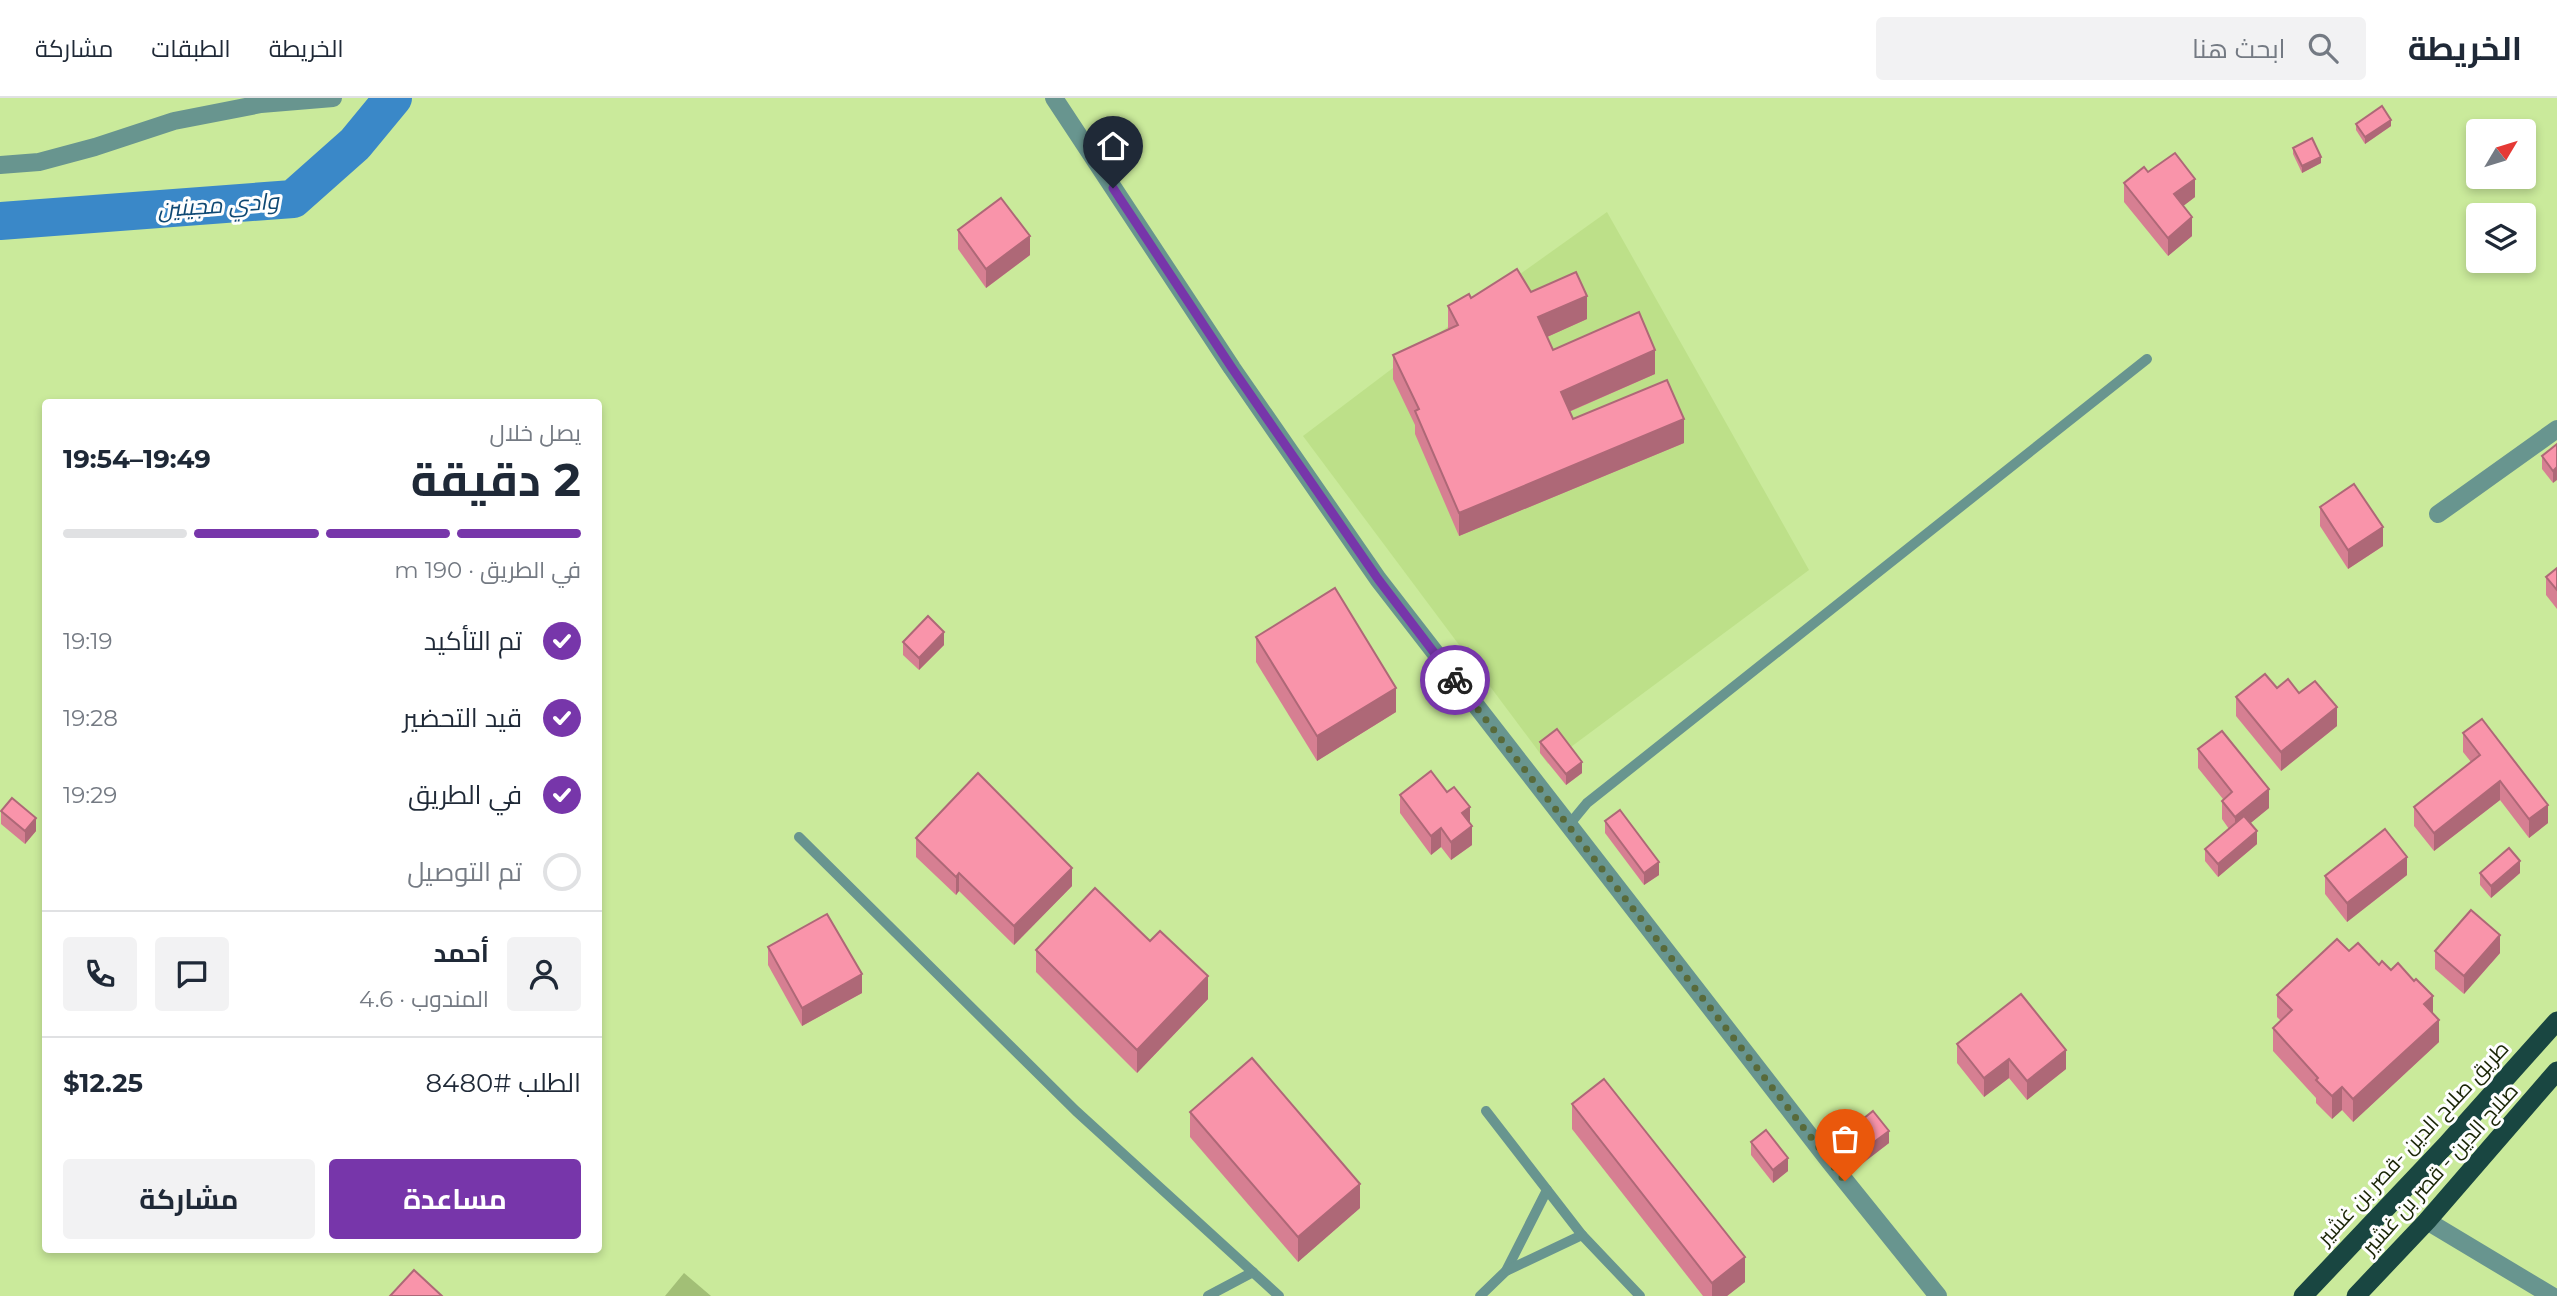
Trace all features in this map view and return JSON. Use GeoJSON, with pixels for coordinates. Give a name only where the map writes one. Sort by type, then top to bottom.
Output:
{"type":"FeatureCollection","features":[{"type":"Feature","properties":{"kind":"highway","name":"طريق صلاح الدين -قصر بن غشير"},"geometry":{"type":"LineString","coordinates":[[2303,1296],[2446,1145],[2557,1021]]}},
{"type":"Feature","properties":{"kind":"highway","name":"صلاح الدين - قصر بن غشير"},"geometry":{"type":"LineString","coordinates":[[2356,1296],[2427,1221],[2557,1071]]}},
{"type":"Feature","properties":{"kind":"street"},"geometry":{"type":"LineString","coordinates":[[0,166],[38,162],[174,121],[261,104],[333,98]]}},
{"type":"Feature","properties":{"kind":"street"},"geometry":{"type":"LineString","coordinates":[[1054,98],[1232,368],[1378,579],[1567,826],[1938,1296]]}},
{"type":"Feature","properties":{"kind":"street"},"geometry":{"type":"LineString","coordinates":[[2438,514],[2557,429]]}},
{"type":"Feature","properties":{"kind":"street"},"geometry":{"type":"LineString","coordinates":[[2427,1221],[2552,1296]]}},
{"type":"Feature","properties":{"kind":"lane"},"geometry":{"type":"LineString","coordinates":[[1567,826],[1587,803],[1609,785],[2147,359]]}},
{"type":"Feature","properties":{"kind":"lane"},"geometry":{"type":"LineString","coordinates":[[799,837],[1076,1111],[1279,1296]]}},
{"type":"Feature","properties":{"kind":"lane"},"geometry":{"type":"LineString","coordinates":[[1486,1111],[1582,1235],[1640,1296]]}},
{"type":"Feature","properties":{"kind":"lane"},"geometry":{"type":"LineString","coordinates":[[1506,1271],[1547,1190]]}},
{"type":"Feature","properties":{"kind":"lane"},"geometry":{"type":"LineString","coordinates":[[1480,1296],[1506,1271],[1582,1235]]}},
{"type":"Feature","properties":{"kind":"lane"},"geometry":{"type":"LineString","coordinates":[[1208,1296],[1253,1272]]}},
{"type":"Feature","properties":{"kind":"shaded area"},"geometry":{"type":"Polygon","coordinates":[[[1607,212],[1809,570],[1548,764],[1303,436],[1467,312],[1607,212]]]}},
{"type":"Feature","properties":{"kind":"shaded area"},"geometry":{"type":"Polygon","coordinates":[[[684,1273],[711,1296],[665,1296],[684,1273]]]}},
{"type":"Feature","properties":{"kind":"building"},"geometry":{"type":"Polygon","coordinates":[[[2382,106],[2391,120],[2365,137],[2356,124],[2382,106]]]}},
{"type":"Feature","properties":{"kind":"building"},"geometry":{"type":"Polygon","coordinates":[[[2312,138],[2321,157],[2302,166],[2293,148],[2312,138]]]}},
{"type":"Feature","properties":{"kind":"building"},"geometry":{"type":"Polygon","coordinates":[[[2175,153],[2195,179],[2174,194],[2192,217],[2168,238],[2124,183],[2144,167],[2148,172],[2175,153]]]}},
{"type":"Feature","properties":{"kind":"building"},"geometry":{"type":"Polygon","coordinates":[[[1001,198],[1030,236],[986,269],[958,230],[1001,198]]]}},
{"type":"Feature","properties":{"kind":"building"},"geometry":{"type":"Polygon","coordinates":[[[1517,269],[1531,292],[1576,272],[1587,296],[1538,317],[1553,350],[1639,312],[1655,350],[1561,392],[1573,419],[1667,380],[1684,419],[1459,513],[1415,411],[1419,409],[1393,355],[1458,325],[1448,306],[1469,294],[1471,298],[1517,269]]]}},
{"type":"Feature","properties":{"kind":"building"},"geometry":{"type":"Polygon","coordinates":[[[2557,444],[2557,467],[2553,471],[2542,456],[2557,444]]]}},
{"type":"Feature","properties":{"kind":"building"},"geometry":{"type":"Polygon","coordinates":[[[2354,484],[2383,527],[2348,550],[2320,507],[2354,484]]]}},
{"type":"Feature","properties":{"kind":"building"},"geometry":{"type":"Polygon","coordinates":[[[2557,568],[2557,590],[2546,577],[2557,568]]]}},
{"type":"Feature","properties":{"kind":"building"},"geometry":{"type":"Polygon","coordinates":[[[1335,588],[1396,688],[1317,736],[1256,637],[1335,588]]]}},
{"type":"Feature","properties":{"kind":"building"},"geometry":{"type":"Polygon","coordinates":[[[928,616],[944,632],[919,658],[903,642],[928,616]]]}},
{"type":"Feature","properties":{"kind":"building"},"geometry":{"type":"Polygon","coordinates":[[[2265,674],[2277,688],[2288,679],[2299,693],[2315,681],[2337,707],[2281,752],[2236,697],[2265,674]]]}},
{"type":"Feature","properties":{"kind":"building"},"geometry":{"type":"Polygon","coordinates":[[[2482,719],[2548,805],[2529,819],[2500,781],[2434,833],[2414,807],[2480,755],[2463,733],[2482,719]]]}},
{"type":"Feature","properties":{"kind":"building"},"geometry":{"type":"Polygon","coordinates":[[[1557,729],[1582,762],[1566,774],[1540,742],[1557,729]]]}},
{"type":"Feature","properties":{"kind":"building"},"geometry":{"type":"Polygon","coordinates":[[[2222,731],[2269,789],[2235,817],[2222,801],[2232,792],[2198,749],[2222,731]]]}},
{"type":"Feature","properties":{"kind":"building"},"geometry":{"type":"Polygon","coordinates":[[[1431,771],[1447,792],[1454,787],[1470,807],[1462,813],[1472,826],[1451,842],[1441,828],[1431,836],[1400,795],[1431,771]]]}},
{"type":"Feature","properties":{"kind":"building"},"geometry":{"type":"Polygon","coordinates":[[[978,773],[1072,868],[1014,926],[959,873],[956,877],[916,838],[978,773]]]}},
{"type":"Feature","properties":{"kind":"building"},"geometry":{"type":"Polygon","coordinates":[[[12,798],[36,818],[25,831],[1,811],[12,798]]]}},
{"type":"Feature","properties":{"kind":"building"},"geometry":{"type":"Polygon","coordinates":[[[1620,810],[1659,862],[1644,873],[1605,821],[1620,810]]]}},
{"type":"Feature","properties":{"kind":"building"},"geometry":{"type":"Polygon","coordinates":[[[2244,816],[2257,831],[2218,864],[2205,849],[2244,816]]]}},
{"type":"Feature","properties":{"kind":"building"},"geometry":{"type":"Polygon","coordinates":[[[2385,829],[2407,857],[2347,903],[2325,876],[2385,829]]]}},
{"type":"Feature","properties":{"kind":"building"},"geometry":{"type":"Polygon","coordinates":[[[2509,848],[2520,861],[2491,886],[2480,873],[2509,848]]]}},
{"type":"Feature","properties":{"kind":"building"},"geometry":{"type":"Polygon","coordinates":[[[1095,888],[1150,941],[1160,931],[1208,976],[1137,1050],[1036,950],[1095,888]]]}},
{"type":"Feature","properties":{"kind":"building"},"geometry":{"type":"Polygon","coordinates":[[[2471,910],[2500,935],[2464,976],[2435,951],[2471,910]]]}},
{"type":"Feature","properties":{"kind":"building"},"geometry":{"type":"Polygon","coordinates":[[[827,914],[862,974],[802,1008],[768,947],[827,914]]]}},
{"type":"Feature","properties":{"kind":"building"},"geometry":{"type":"Polygon","coordinates":[[[2337,939],[2349,951],[2358,943],[2379,965],[2382,961],[2391,970],[2398,963],[2414,981],[2416,979],[2433,996],[2424,1004],[2439,1020],[2353,1099],[2342,1087],[2332,1096],[2273,1028],[2292,1010],[2277,995],[2337,939]]]}},
{"type":"Feature","properties":{"kind":"building"},"geometry":{"type":"Polygon","coordinates":[[[2021,994],[2066,1050],[2027,1081],[2009,1059],[1984,1078],[1957,1044],[2021,994]]]}},
{"type":"Feature","properties":{"kind":"building"},"geometry":{"type":"Polygon","coordinates":[[[1252,1058],[1360,1184],[1298,1237],[1190,1112],[1252,1058]]]}},
{"type":"Feature","properties":{"kind":"building"},"geometry":{"type":"Polygon","coordinates":[[[1604,1079],[1745,1257],[1712,1283],[1572,1104],[1604,1079]]]}},
{"type":"Feature","properties":{"kind":"building"},"geometry":{"type":"Polygon","coordinates":[[[1873,1111],[1889,1131],[1863,1150],[1848,1131],[1873,1111]]]}},
{"type":"Feature","properties":{"kind":"building"},"geometry":{"type":"Polygon","coordinates":[[[1766,1130],[1788,1158],[1773,1170],[1751,1142],[1766,1130]]]}},
{"type":"Feature","properties":{"kind":"building"},"geometry":{"type":"Polygon","coordinates":[[[414,1270],[442,1296],[390,1296],[414,1270]]]}},
{"type":"Feature","properties":{"kind":"waterway","name":"وادي مجينين"},"geometry":{"type":"LineString","coordinates":[[0,221],[293,199],[355,144],[393,98]]}},
{"type":"Feature","properties":{"kind":"way so far"},"geometry":{"type":"LineString","coordinates":[[1455,680],[1845,1181]]}},
{"type":"Feature","properties":{"kind":"route"},"geometry":{"type":"LineString","coordinates":[[1113,188],[1232,368],[1378,579],[1455,680]]}}]}
